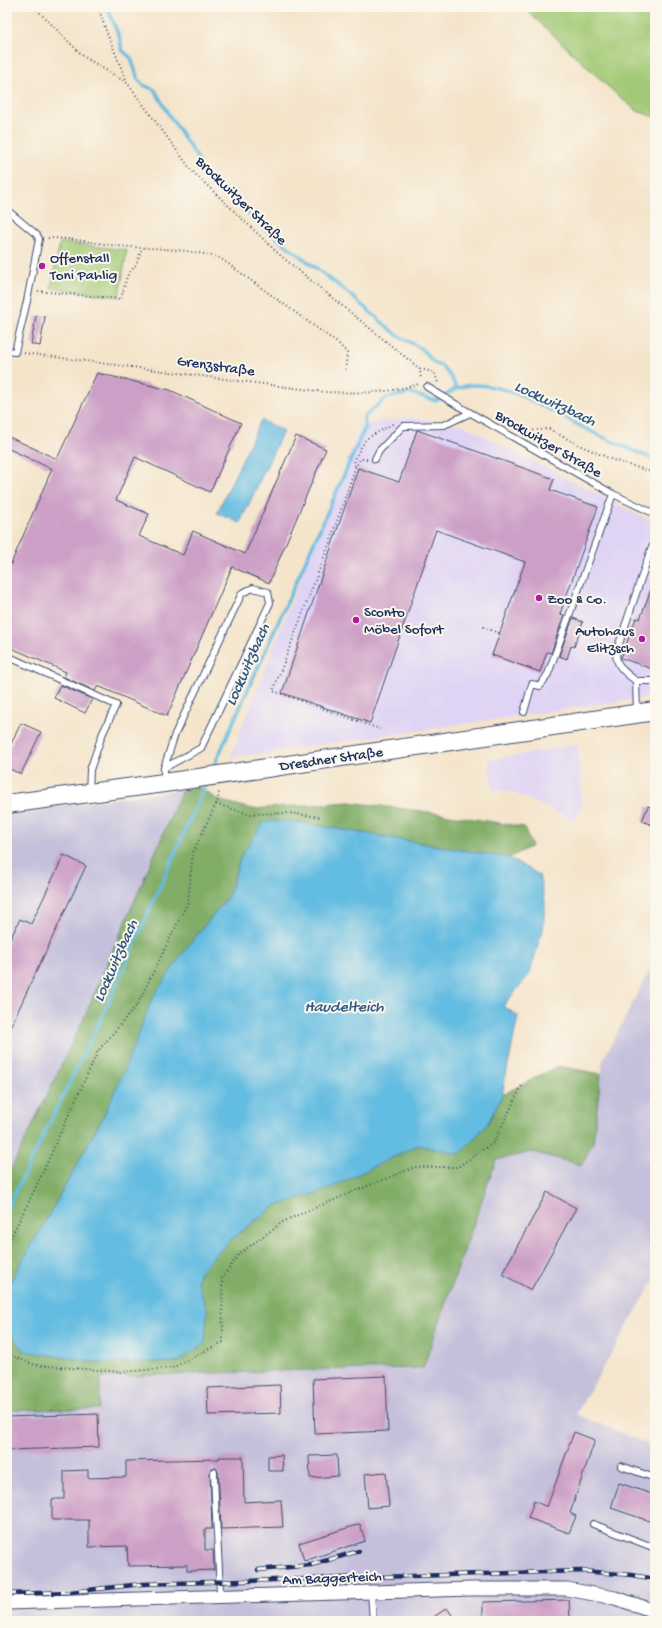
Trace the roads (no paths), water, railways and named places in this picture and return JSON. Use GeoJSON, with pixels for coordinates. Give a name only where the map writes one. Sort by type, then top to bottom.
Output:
{"type":"FeatureCollection","features":[{"type":"Feature","properties":{"kind":"main road","name":"Dresdner Straße"},"geometry":{"type":"LineString","coordinates":[[7,804],[89,793],[164,775],[200,777],[646,712]]}},
{"type":"Feature","properties":{"kind":"street","name":"Am Baggerteich"},"geometry":{"type":"LineString","coordinates":[[7,1602],[471,1589],[567,1589],[615,1598],[655,1611]]}},
{"type":"Feature","properties":{"kind":"lane"},"geometry":{"type":"LineString","coordinates":[[7,210],[37,235],[39,239],[30,290],[15,352],[7,351]]}},
{"type":"Feature","properties":{"kind":"lane","name":"Brockwitzer Straße"},"geometry":{"type":"LineString","coordinates":[[427,386],[470,413],[612,494],[655,514]]}},
{"type":"Feature","properties":{"kind":"lane"},"geometry":{"type":"LineString","coordinates":[[375,460],[379,451],[403,426],[444,425],[470,413]]}},
{"type":"Feature","properties":{"kind":"lane"},"geometry":{"type":"LineString","coordinates":[[524,712],[532,684],[540,686],[548,674],[612,494]]}},
{"type":"Feature","properties":{"kind":"lane"},"geometry":{"type":"LineString","coordinates":[[646,712],[636,681],[620,667],[616,661],[616,653],[650,549],[655,546]]}},
{"type":"Feature","properties":{"kind":"lane"},"geometry":{"type":"LineString","coordinates":[[253,588],[268,592],[270,603],[200,748],[164,775],[175,734],[242,593],[253,588]]}},
{"type":"Feature","properties":{"kind":"lane"},"geometry":{"type":"LineString","coordinates":[[7,656],[116,705],[102,735],[90,770],[89,793]]}},
{"type":"Feature","properties":{"kind":"lane"},"geometry":{"type":"LineString","coordinates":[[636,681],[655,681]]}},
{"type":"Feature","properties":{"kind":"lane"},"geometry":{"type":"LineString","coordinates":[[621,1466],[655,1478]]}},
{"type":"Feature","properties":{"kind":"lane"},"geometry":{"type":"LineString","coordinates":[[214,1472],[215,1527],[219,1555],[220,1596]]}},
{"type":"Feature","properties":{"kind":"lane"},"geometry":{"type":"LineString","coordinates":[[593,1524],[655,1548]]}},
{"type":"Feature","properties":{"kind":"lane"},"geometry":{"type":"LineString","coordinates":[[371,1592],[373,1621]]}},
{"type":"Feature","properties":{"kind":"water"},"geometry":{"type":"Polygon","coordinates":[[[261,420],[283,431],[240,523],[217,513],[261,420]]]}},
{"type":"Feature","properties":{"kind":"water","name":"Haudelteich"},"geometry":{"type":"Polygon","coordinates":[[[265,821],[290,821],[509,858],[539,875],[545,902],[543,929],[529,975],[503,1006],[518,1016],[502,1095],[488,1123],[460,1154],[418,1145],[326,1190],[275,1206],[230,1240],[200,1271],[197,1281],[207,1309],[205,1343],[178,1362],[100,1363],[23,1351],[9,1330],[9,1284],[103,1117],[127,1064],[152,999],[184,951],[228,897],[241,856],[265,821]]]}},
{"type":"Feature","properties":{"kind":"waterway"},"geometry":{"type":"LineString","coordinates":[[107,7],[120,39],[122,50],[131,58],[138,79],[143,85],[155,90],[169,115],[198,159],[204,175],[217,182],[261,226],[342,288],[397,335],[422,349],[434,363],[442,366],[451,377],[456,388]]}},
{"type":"Feature","properties":{"kind":"waterway","name":"Lockwitzbach"},"geometry":{"type":"LineString","coordinates":[[212,770],[365,428],[364,417],[386,398],[411,393],[436,401],[453,391],[472,385],[502,389],[532,400],[596,434],[655,460]]}},
{"type":"Feature","properties":{"kind":"waterway","name":"Lockwitzbach"},"geometry":{"type":"LineString","coordinates":[[7,1209],[102,1017],[206,783]]}},
{"type":"Feature","properties":{"kind":"railway"},"geometry":{"type":"LineString","coordinates":[[258,1570],[311,1565],[359,1551]]}},
{"type":"Feature","properties":{"kind":"railway"},"geometry":{"type":"LineString","coordinates":[[7,1594],[70,1592],[142,1584],[582,1571],[632,1575],[655,1579]]}},
{"type":"Feature","properties":{"kind":"place","name":"Offenstall Toni Pahlig"},"geometry":{"type":"Point","coordinates":[42,266]}},
{"type":"Feature","properties":{"kind":"place","name":"Zoo & Co."},"geometry":{"type":"Point","coordinates":[539,598]}},
{"type":"Feature","properties":{"kind":"place","name":"Sconto Möbel Sofort"},"geometry":{"type":"Point","coordinates":[356,620]}},
{"type":"Feature","properties":{"kind":"place","name":"Autohaus Elitzsch"},"geometry":{"type":"Point","coordinates":[642,639]}}]}
